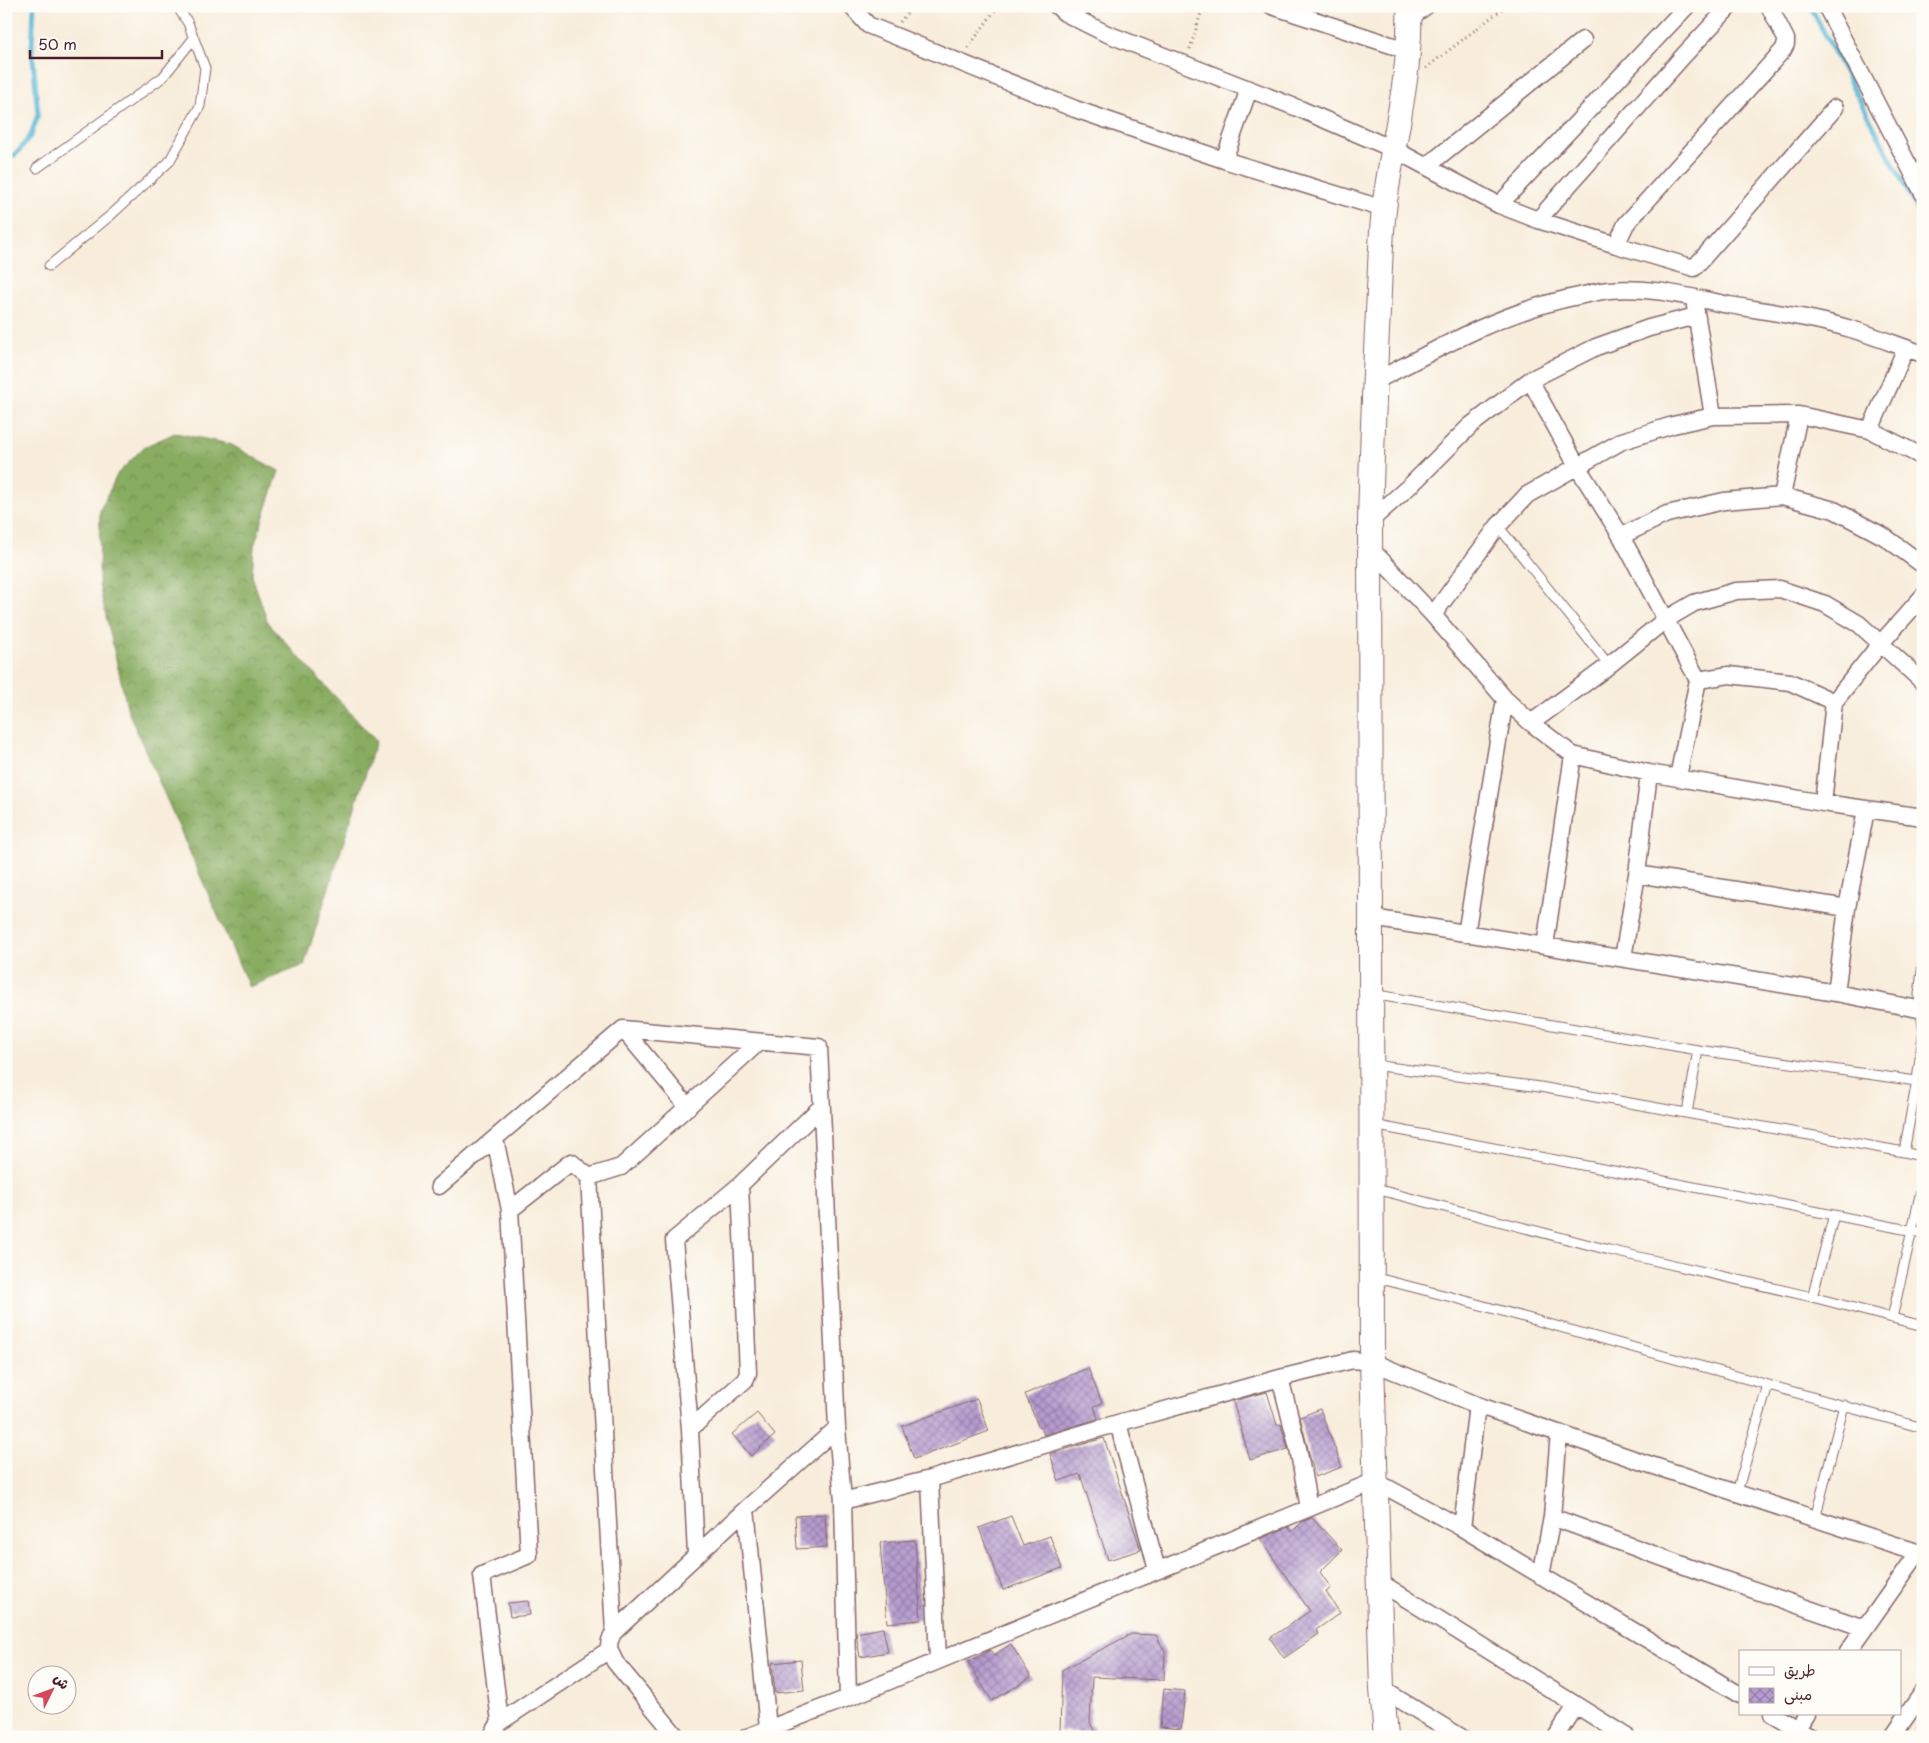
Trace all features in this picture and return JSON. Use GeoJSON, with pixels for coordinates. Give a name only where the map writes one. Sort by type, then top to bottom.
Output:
{"type":"FeatureCollection","features":[{"type":"Feature","properties":{"kind":"street"},"geometry":{"type":"LineString","coordinates":[[851,6],[868,25],[1075,109],[1224,160],[1384,210]]}},
{"type":"Feature","properties":{"kind":"street"},"geometry":{"type":"LineString","coordinates":[[1056,6],[1065,13],[1105,32],[1395,150],[1499,205],[1538,220],[1694,268],[1834,108]]}},
{"type":"Feature","properties":{"kind":"street"},"geometry":{"type":"LineString","coordinates":[[1272,6],[1409,51]]}},
{"type":"Feature","properties":{"kind":"street"},"geometry":{"type":"LineString","coordinates":[[1499,205],[1687,6]]}},
{"type":"Feature","properties":{"kind":"street"},"geometry":{"type":"LineString","coordinates":[[1538,220],[1684,55],[1730,6]]}},
{"type":"Feature","properties":{"kind":"street"},"geometry":{"type":"LineString","coordinates":[[1616,245],[1626,224],[1783,50],[1786,39],[1770,6]]}},
{"type":"Feature","properties":{"kind":"street"},"geometry":{"type":"LineString","coordinates":[[1826,6],[1923,194]]}},
{"type":"Feature","properties":{"kind":"street"},"geometry":{"type":"LineString","coordinates":[[1386,1737],[1382,1689],[1372,1362],[1370,521],[1374,382],[1384,210],[1406,84],[1415,10]]}},
{"type":"Feature","properties":{"kind":"street"},"geometry":{"type":"LineString","coordinates":[[1427,166],[1583,40]]}},
{"type":"Feature","properties":{"kind":"street"},"geometry":{"type":"LineString","coordinates":[[1224,160],[1249,89]]}},
{"type":"Feature","properties":{"kind":"street"},"geometry":{"type":"LineString","coordinates":[[1374,382],[1454,339],[1515,314],[1559,300],[1608,290],[1648,289],[1805,318],[1851,329],[1923,354]]}},
{"type":"Feature","properties":{"kind":"street"},"geometry":{"type":"LineString","coordinates":[[1694,296],[1714,416]]}},
{"type":"Feature","properties":{"kind":"street"},"geometry":{"type":"LineString","coordinates":[[1370,521],[1413,483],[1470,426],[1530,380],[1596,347],[1649,328],[1696,316]]}},
{"type":"Feature","properties":{"kind":"street"},"geometry":{"type":"LineString","coordinates":[[1870,430],[1906,348]]}},
{"type":"Feature","properties":{"kind":"street"},"geometry":{"type":"LineString","coordinates":[[1530,380],[1577,466],[1621,536],[1698,680],[1678,777]]}},
{"type":"Feature","properties":{"kind":"street"},"geometry":{"type":"LineString","coordinates":[[1782,496],[1798,415]]}},
{"type":"Feature","properties":{"kind":"street"},"geometry":{"type":"LineString","coordinates":[[1433,615],[1498,526],[1527,495],[1622,441],[1672,425],[1714,416],[1798,415],[1870,430],[1923,457]]}},
{"type":"Feature","properties":{"kind":"street"},"geometry":{"type":"LineString","coordinates":[[1621,536],[1667,514],[1724,501],[1782,496],[1834,510],[1885,537],[1923,565]]}},
{"type":"Feature","properties":{"kind":"street"},"geometry":{"type":"LineString","coordinates":[[1370,548],[1433,615],[1505,699],[1531,723],[1573,755],[1648,772],[1823,803],[1923,818]]}},
{"type":"Feature","properties":{"kind":"street"},"geometry":{"type":"LineString","coordinates":[[1531,723],[1609,665],[1665,620],[1694,603],[1736,591],[1780,589],[1825,604],[1859,624],[1923,682]]}},
{"type":"Feature","properties":{"kind":"street"},"geometry":{"type":"LineString","coordinates":[[1823,803],[1834,702],[1881,643],[1923,596]]}},
{"type":"Feature","properties":{"kind":"street"},"geometry":{"type":"LineString","coordinates":[[1698,680],[1729,675],[1790,682],[1834,702]]}},
{"type":"Feature","properties":{"kind":"street"},"geometry":{"type":"LineString","coordinates":[[1466,934],[1505,699]]}},
{"type":"Feature","properties":{"kind":"street"},"geometry":{"type":"LineString","coordinates":[[1545,946],[1573,755]]}},
{"type":"Feature","properties":{"kind":"street"},"geometry":{"type":"LineString","coordinates":[[1623,958],[1637,874],[1648,772]]}},
{"type":"Feature","properties":{"kind":"street"},"geometry":{"type":"LineString","coordinates":[[1836,993],[1847,908],[1866,810]]}},
{"type":"Feature","properties":{"kind":"street"},"geometry":{"type":"LineString","coordinates":[[1637,874],[1847,908]]}},
{"type":"Feature","properties":{"kind":"street"},"geometry":{"type":"LineString","coordinates":[[1372,918],[1836,993],[1921,1009]]}},
{"type":"Feature","properties":{"kind":"street"},"geometry":{"type":"LineString","coordinates":[[623,1029],[688,1107]]}},
{"type":"Feature","properties":{"kind":"street"},"geometry":{"type":"LineString","coordinates":[[439,1186],[623,1029],[818,1048],[837,1428],[843,1501],[848,1698]]}},
{"type":"Feature","properties":{"kind":"street"},"geometry":{"type":"LineString","coordinates":[[589,1177],[621,1167],[759,1042]]}},
{"type":"Feature","properties":{"kind":"street"},"geometry":{"type":"LineString","coordinates":[[696,1555],[690,1429],[674,1240],[740,1185],[822,1108]]}},
{"type":"Feature","properties":{"kind":"street"},"geometry":{"type":"LineString","coordinates":[[495,1139],[510,1210],[529,1554],[482,1575],[500,1722]]}},
{"type":"Feature","properties":{"kind":"street"},"geometry":{"type":"LineString","coordinates":[[510,1210],[571,1162],[589,1177],[614,1632]]}},
{"type":"Feature","properties":{"kind":"street"},"geometry":{"type":"LineString","coordinates":[[690,1429],[745,1380],[748,1374],[740,1185]]}},
{"type":"Feature","properties":{"kind":"street"},"geometry":{"type":"LineString","coordinates":[[843,1501],[930,1479],[1118,1423],[1280,1378],[1353,1360],[1372,1362],[1477,1405],[1645,1464],[1737,1492],[1920,1554],[1849,1650]]}},
{"type":"Feature","properties":{"kind":"street"},"geometry":{"type":"LineString","coordinates":[[1280,1378],[1298,1448],[1309,1508]]}},
{"type":"Feature","properties":{"kind":"street"},"geometry":{"type":"LineString","coordinates":[[1462,1528],[1477,1405]]}},
{"type":"Feature","properties":{"kind":"street"},"geometry":{"type":"LineString","coordinates":[[1118,1423],[1156,1570]]}},
{"type":"Feature","properties":{"kind":"street"},"geometry":{"type":"LineString","coordinates":[[677,1737],[615,1662],[609,1650],[608,1642],[614,1632],[696,1555],[837,1428]]}},
{"type":"Feature","properties":{"kind":"street"},"geometry":{"type":"LineString","coordinates":[[1541,1576],[1552,1517],[1559,1433]]}},
{"type":"Feature","properties":{"kind":"street"},"geometry":{"type":"LineString","coordinates":[[930,1479],[938,1660]]}},
{"type":"Feature","properties":{"kind":"street"},"geometry":{"type":"LineString","coordinates":[[748,1737],[848,1698],[1375,1481]]}},
{"type":"Feature","properties":{"kind":"street"},"geometry":{"type":"LineString","coordinates":[[1375,1481],[1462,1528],[1739,1694]]}},
{"type":"Feature","properties":{"kind":"street"},"geometry":{"type":"LineString","coordinates":[[746,1509],[768,1728]]}},
{"type":"Feature","properties":{"kind":"street"},"geometry":{"type":"LineString","coordinates":[[1552,1517],[1696,1570],[1864,1628]]}},
{"type":"Feature","properties":{"kind":"street"},"geometry":{"type":"LineString","coordinates":[[1378,1581],[1627,1737]]}},
{"type":"Feature","properties":{"kind":"street"},"geometry":{"type":"LineString","coordinates":[[491,1737],[500,1722],[609,1650]]}},
{"type":"Feature","properties":{"kind":"street"},"geometry":{"type":"LineString","coordinates":[[1382,1689],[1461,1737]]}},
{"type":"Feature","properties":{"kind":"street"},"geometry":{"type":"LineString","coordinates":[[1892,1737],[1923,1692]]}},
{"type":"Feature","properties":{"kind":"street"},"geometry":{"type":"LineString","coordinates":[[1556,1737],[1576,1706]]}},
{"type":"Feature","properties":{"kind":"street"},"geometry":{"type":"LineString","coordinates":[[1775,1716],[1803,1733],[1806,1716]]}},
{"type":"Feature","properties":{"kind":"lane"},"geometry":{"type":"LineString","coordinates":[[50,266],[111,215],[169,162],[200,106],[204,68],[188,23],[177,6]]}},
{"type":"Feature","properties":{"kind":"lane"},"geometry":{"type":"LineString","coordinates":[[37,168],[163,77],[194,38]]}},
{"type":"Feature","properties":{"kind":"lane"},"geometry":{"type":"LineString","coordinates":[[1498,526],[1609,665]]}},
{"type":"Feature","properties":{"kind":"lane"},"geometry":{"type":"LineString","coordinates":[[1923,963],[1919,995],[1923,1026]]}},
{"type":"Feature","properties":{"kind":"lane"},"geometry":{"type":"LineString","coordinates":[[1372,994],[1698,1050],[1920,1081]]}},
{"type":"Feature","properties":{"kind":"lane"},"geometry":{"type":"LineString","coordinates":[[1904,1152],[1920,1081],[1923,1036]]}},
{"type":"Feature","properties":{"kind":"lane"},"geometry":{"type":"LineString","coordinates":[[1687,1113],[1698,1050]]}},
{"type":"Feature","properties":{"kind":"lane"},"geometry":{"type":"LineString","coordinates":[[1372,1064],[1540,1088],[1904,1152],[1923,1157]]}},
{"type":"Feature","properties":{"kind":"lane"},"geometry":{"type":"LineString","coordinates":[[1372,1125],[1923,1233]]}},
{"type":"Feature","properties":{"kind":"lane"},"geometry":{"type":"LineString","coordinates":[[1892,1318],[1923,1182]]}},
{"type":"Feature","properties":{"kind":"lane"},"geometry":{"type":"LineString","coordinates":[[1372,1188],[1609,1250],[1812,1296],[1923,1326]]}},
{"type":"Feature","properties":{"kind":"lane"},"geometry":{"type":"LineString","coordinates":[[1812,1296],[1834,1215]]}},
{"type":"Feature","properties":{"kind":"lane"},"geometry":{"type":"LineString","coordinates":[[1372,1277],[1459,1299],[1923,1428]]}},
{"type":"Feature","properties":{"kind":"lane"},"geometry":{"type":"LineString","coordinates":[[1737,1492],[1768,1385]]}},
{"type":"Feature","properties":{"kind":"lane"},"geometry":{"type":"LineString","coordinates":[[1815,1519],[1844,1405]]}},
{"type":"Feature","properties":{"kind":"path"},"geometry":{"type":"LineString","coordinates":[[958,62],[998,6]]}},
{"type":"Feature","properties":{"kind":"path"},"geometry":{"type":"LineString","coordinates":[[1185,64],[1203,6]]}},
{"type":"Feature","properties":{"kind":"path"},"geometry":{"type":"LineString","coordinates":[[1406,84],[1506,6]]}},
{"type":"Feature","properties":{"kind":"green space"},"geometry":{"type":"Polygon","coordinates":[[[175,433],[230,444],[279,471],[254,546],[252,576],[268,623],[376,741],[304,965],[249,987],[128,711],[99,585],[100,510],[118,473],[144,447],[175,433]]]}},
{"type":"Feature","properties":{"kind":"building"},"geometry":{"type":"Polygon","coordinates":[[[1088,1368],[1102,1403],[1094,1406],[1098,1419],[1044,1435],[1041,1427],[1039,1428],[1025,1394],[1088,1368]]]}},
{"type":"Feature","properties":{"kind":"building"},"geometry":{"type":"Polygon","coordinates":[[[1267,1392],[1277,1425],[1281,1424],[1288,1449],[1250,1460],[1233,1401],[1267,1392]]]}},
{"type":"Feature","properties":{"kind":"building"},"geometry":{"type":"Polygon","coordinates":[[[977,1399],[989,1431],[914,1459],[902,1426],[977,1399]]]}},
{"type":"Feature","properties":{"kind":"building"},"geometry":{"type":"Polygon","coordinates":[[[1320,1409],[1342,1467],[1315,1477],[1300,1417],[1320,1409]]]}},
{"type":"Feature","properties":{"kind":"building"},"geometry":{"type":"Polygon","coordinates":[[[757,1413],[775,1435],[751,1456],[732,1434],[757,1413]]]}},
{"type":"Feature","properties":{"kind":"building"},"geometry":{"type":"Polygon","coordinates":[[[1104,1438],[1141,1550],[1108,1560],[1080,1474],[1059,1481],[1050,1454],[1104,1438]]]}},
{"type":"Feature","properties":{"kind":"building"},"geometry":{"type":"Polygon","coordinates":[[[825,1514],[827,1547],[797,1549],[795,1516],[825,1514]]]}},
{"type":"Feature","properties":{"kind":"building"},"geometry":{"type":"Polygon","coordinates":[[[1011,1516],[1023,1546],[1050,1536],[1062,1568],[1003,1590],[979,1528],[1011,1516]]]}},
{"type":"Feature","properties":{"kind":"building"},"geometry":{"type":"Polygon","coordinates":[[[1312,1518],[1342,1550],[1320,1572],[1331,1588],[1326,1592],[1340,1613],[1316,1630],[1319,1634],[1284,1658],[1270,1638],[1310,1611],[1260,1539],[1288,1527],[1292,1532],[1302,1522],[1312,1518]]]}},
{"type":"Feature","properties":{"kind":"building"},"geometry":{"type":"Polygon","coordinates":[[[915,1540],[921,1620],[887,1623],[880,1543],[915,1540]]]}},
{"type":"Feature","properties":{"kind":"building"},"geometry":{"type":"Polygon","coordinates":[[[528,1601],[530,1615],[510,1617],[508,1603],[528,1601]]]}},
{"type":"Feature","properties":{"kind":"building"},"geometry":{"type":"Polygon","coordinates":[[[883,1628],[888,1652],[860,1657],[856,1633],[883,1628]]]}},
{"type":"Feature","properties":{"kind":"building"},"geometry":{"type":"Polygon","coordinates":[[[1131,1634],[1156,1635],[1165,1652],[1164,1680],[1092,1677],[1090,1723],[1098,1737],[1076,1737],[1077,1732],[1060,1731],[1062,1670],[1131,1634]]]}},
{"type":"Feature","properties":{"kind":"building"},"geometry":{"type":"Polygon","coordinates":[[[1011,1644],[1031,1677],[992,1701],[968,1662],[990,1650],[994,1655],[1011,1644]]]}},
{"type":"Feature","properties":{"kind":"building"},"geometry":{"type":"Polygon","coordinates":[[[801,1660],[804,1690],[775,1693],[772,1663],[801,1660]]]}},
{"type":"Feature","properties":{"kind":"building"},"geometry":{"type":"Polygon","coordinates":[[[1164,1689],[1185,1691],[1181,1729],[1160,1727],[1164,1689]]]}},
{"type":"Feature","properties":{"kind":"waterway"},"geometry":{"type":"LineString","coordinates":[[6,161],[18,152],[31,135],[38,114],[32,48],[34,6]]}},
{"type":"Feature","properties":{"kind":"waterway"},"geometry":{"type":"LineString","coordinates":[[1810,6],[1923,220]]}}]}
